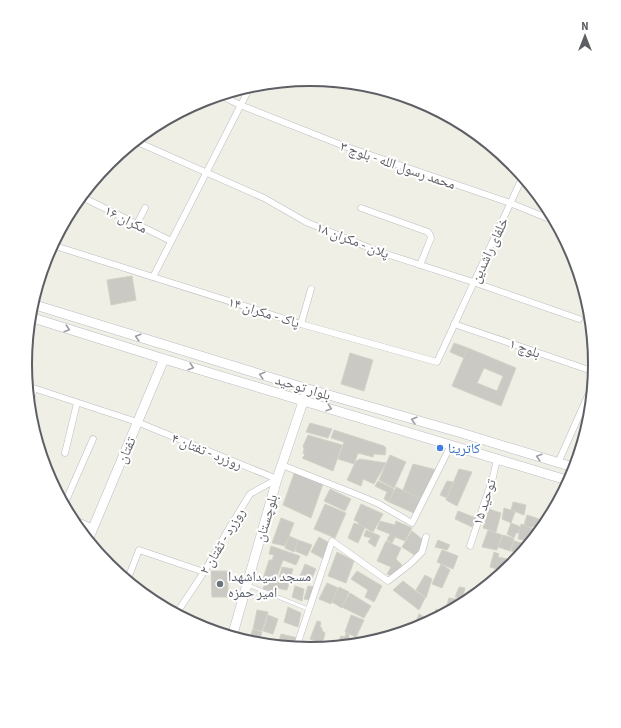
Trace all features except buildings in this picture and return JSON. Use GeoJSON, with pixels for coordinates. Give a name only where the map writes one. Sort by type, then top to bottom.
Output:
{"type":"FeatureCollection","features":[{"type":"Feature","properties":{"kind":"main road","name":"بلوار توحید"},"geometry":{"type":"LineString","coordinates":[[38,306],[308,389],[570,466]]}},
{"type":"Feature","properties":{"kind":"main road","name":"بلوار توحید"},"geometry":{"type":"LineString","coordinates":[[36,319],[164,359],[564,479]]}},
{"type":"Feature","properties":{"kind":"main road","name":"تفتان"},"geometry":{"type":"LineString","coordinates":[[90,534],[164,359]]}},
{"type":"Feature","properties":{"kind":"main road","name":"بلوچستان"},"geometry":{"type":"LineString","coordinates":[[234,632],[277,479],[308,389]]}},
{"type":"Feature","properties":{"kind":"street"},"geometry":{"type":"LineString","coordinates":[[153,278],[247,93]]}},
{"type":"Feature","properties":{"kind":"street","name":"محمد رسول الله - بلوچ ۳"},"geometry":{"type":"LineString","coordinates":[[227,98],[240,105],[344,146],[510,203],[548,218]]}},
{"type":"Feature","properties":{"kind":"street","name":"پلان - مکران ۱۸"},"geometry":{"type":"LineString","coordinates":[[141,143],[264,198],[306,222],[377,251],[474,282],[579,319]]}},
{"type":"Feature","properties":{"kind":"street","name":"خلفای راشدین"},"geometry":{"type":"LineString","coordinates":[[454,324],[521,181]]}},
{"type":"Feature","properties":{"kind":"street","name":"مکران ۱۶"},"geometry":{"type":"LineString","coordinates":[[86,199],[171,241]]}},
{"type":"Feature","properties":{"kind":"street"},"geometry":{"type":"LineString","coordinates":[[137,224],[145,208]]}},
{"type":"Feature","properties":{"kind":"street"},"geometry":{"type":"LineString","coordinates":[[361,208],[428,232],[431,238],[420,265]]}},
{"type":"Feature","properties":{"kind":"street","name":"پاک - مکران ۱۴"},"geometry":{"type":"LineString","coordinates":[[58,247],[301,324],[437,362],[454,324]]}},
{"type":"Feature","properties":{"kind":"street"},"geometry":{"type":"LineString","coordinates":[[301,324],[311,289]]}},
{"type":"Feature","properties":{"kind":"street","name":"بلوچ ۱"},"geometry":{"type":"LineString","coordinates":[[454,324],[589,370]]}},
{"type":"Feature","properties":{"kind":"street","name":"روزرد - تفتان ۴"},"geometry":{"type":"LineString","coordinates":[[34,389],[137,422],[277,479]]}},
{"type":"Feature","properties":{"kind":"street"},"geometry":{"type":"LineString","coordinates":[[558,463],[587,397]]}},
{"type":"Feature","properties":{"kind":"street"},"geometry":{"type":"LineString","coordinates":[[65,453],[77,403]]}},
{"type":"Feature","properties":{"kind":"street"},"geometry":{"type":"LineString","coordinates":[[67,499],[93,439]]}},
{"type":"Feature","properties":{"kind":"street"},"geometry":{"type":"LineString","coordinates":[[282,465],[369,499],[412,523],[451,445]]}},
{"type":"Feature","properties":{"kind":"street","name":"توحید ۱۵"},"geometry":{"type":"LineString","coordinates":[[470,546],[493,477],[497,459]]}},
{"type":"Feature","properties":{"kind":"street","name":"روزرد - تفتان ۲"},"geometry":{"type":"LineString","coordinates":[[179,610],[204,572],[250,494],[277,479]]}},
{"type":"Feature","properties":{"kind":"street"},"geometry":{"type":"LineString","coordinates":[[82,523],[92,528]]}},
{"type":"Feature","properties":{"kind":"street"},"geometry":{"type":"LineString","coordinates":[[298,642],[332,541],[388,581],[410,564],[422,552],[426,537]]}},
{"type":"Feature","properties":{"kind":"street"},"geometry":{"type":"LineString","coordinates":[[129,575],[139,550],[204,572]]}},
{"type":"Feature","properties":{"kind":"lane"},"geometry":{"type":"LineString","coordinates":[[247,584],[308,610]]}},
{"type":"Feature","properties":{"kind":"place","name":"کاترینا"},"geometry":{"type":"Point","coordinates":[440,448]}},
{"type":"Feature","properties":{"kind":"place","name":"مسجد سیداشهدا امیر حمزه"},"geometry":{"type":"Point","coordinates":[220,584]}}]}
